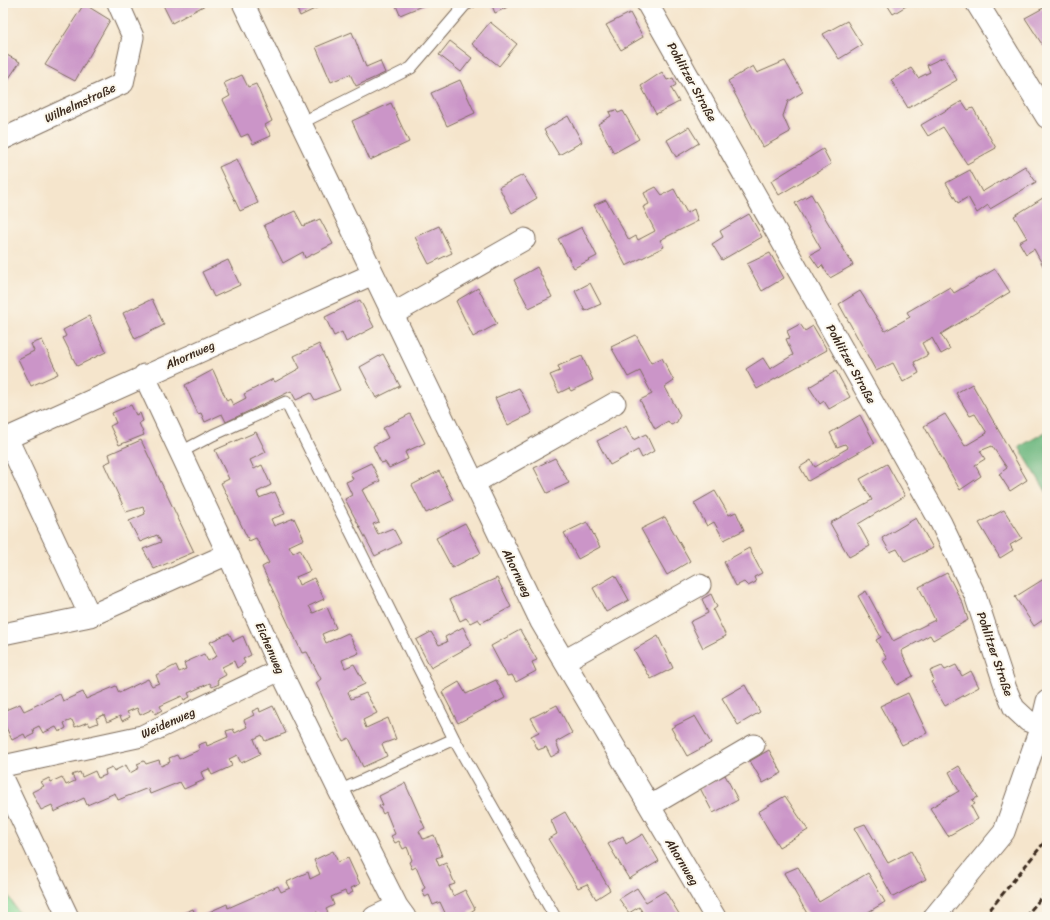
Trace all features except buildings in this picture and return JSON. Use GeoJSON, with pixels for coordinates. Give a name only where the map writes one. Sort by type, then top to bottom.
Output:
{"type":"FeatureCollection","features":[{"type":"Feature","properties":{"kind":"street","name":"Wilhelmstraße"},"geometry":{"type":"LineString","coordinates":[[3,139],[123,83],[133,37],[118,3]]}},
{"type":"Feature","properties":{"kind":"street","name":"Ahornweg"},"geometry":{"type":"LineString","coordinates":[[243,3],[541,622],[715,917]]}},
{"type":"Feature","properties":{"kind":"street","name":"Pohlitzer Straße"},"geometry":{"type":"LineString","coordinates":[[648,3],[941,523],[975,595],[1006,689],[1014,708],[1028,721],[1041,726]]}},
{"type":"Feature","properties":{"kind":"street"},"geometry":{"type":"LineString","coordinates":[[977,3],[1047,117]]}},
{"type":"Feature","properties":{"kind":"street"},"geometry":{"type":"LineString","coordinates":[[393,314],[525,239]]}},
{"type":"Feature","properties":{"kind":"street","name":"Ahornweg"},"geometry":{"type":"LineString","coordinates":[[90,616],[5,439],[144,375],[373,274]]}},
{"type":"Feature","properties":{"kind":"street","name":"Eichenweg"},"geometry":{"type":"LineString","coordinates":[[144,375],[181,452],[280,670],[339,791],[401,912]]}},
{"type":"Feature","properties":{"kind":"street"},"geometry":{"type":"LineString","coordinates":[[474,483],[615,403]]}},
{"type":"Feature","properties":{"kind":"street"},"geometry":{"type":"LineString","coordinates":[[3,634],[90,616],[228,554]]}},
{"type":"Feature","properties":{"kind":"street"},"geometry":{"type":"LineString","coordinates":[[564,662],[700,585]]}},
{"type":"Feature","properties":{"kind":"street","name":"Weidenweg"},"geometry":{"type":"LineString","coordinates":[[3,766],[142,736],[280,670]]}},
{"type":"Feature","properties":{"kind":"street"},"geometry":{"type":"LineString","coordinates":[[934,917],[1004,832],[1041,726],[1047,700]]}},
{"type":"Feature","properties":{"kind":"street"},"geometry":{"type":"LineString","coordinates":[[650,806],[754,745]]}},
{"type":"Feature","properties":{"kind":"street"},"geometry":{"type":"LineString","coordinates":[[3,780],[68,917]]}},
{"type":"Feature","properties":{"kind":"street"},"geometry":{"type":"LineString","coordinates":[[374,917],[401,912]]}},
{"type":"Feature","properties":{"kind":"lane"},"geometry":{"type":"LineString","coordinates":[[301,124],[411,68],[465,5],[470,3]]}},
{"type":"Feature","properties":{"kind":"lane"},"geometry":{"type":"LineString","coordinates":[[181,452],[213,435],[286,402],[454,739],[555,917]]}},
{"type":"Feature","properties":{"kind":"lane"},"geometry":{"type":"LineString","coordinates":[[339,791],[454,739]]}},
{"type":"Feature","properties":{"kind":"green space"},"geometry":{"type":"Polygon","coordinates":[[[1047,431],[1047,493],[1019,447],[1047,431]]]}},
{"type":"Feature","properties":{"kind":"green space"},"geometry":{"type":"Polygon","coordinates":[[[3,887],[21,917],[3,917],[3,887]]]}},
{"type":"Feature","properties":{"kind":"railway"},"geometry":{"type":"LineString","coordinates":[[984,917],[1047,839]]}},
{"type":"Feature","properties":{"kind":"railway"},"geometry":{"type":"LineString","coordinates":[[1025,917],[1047,891]]}}]}
